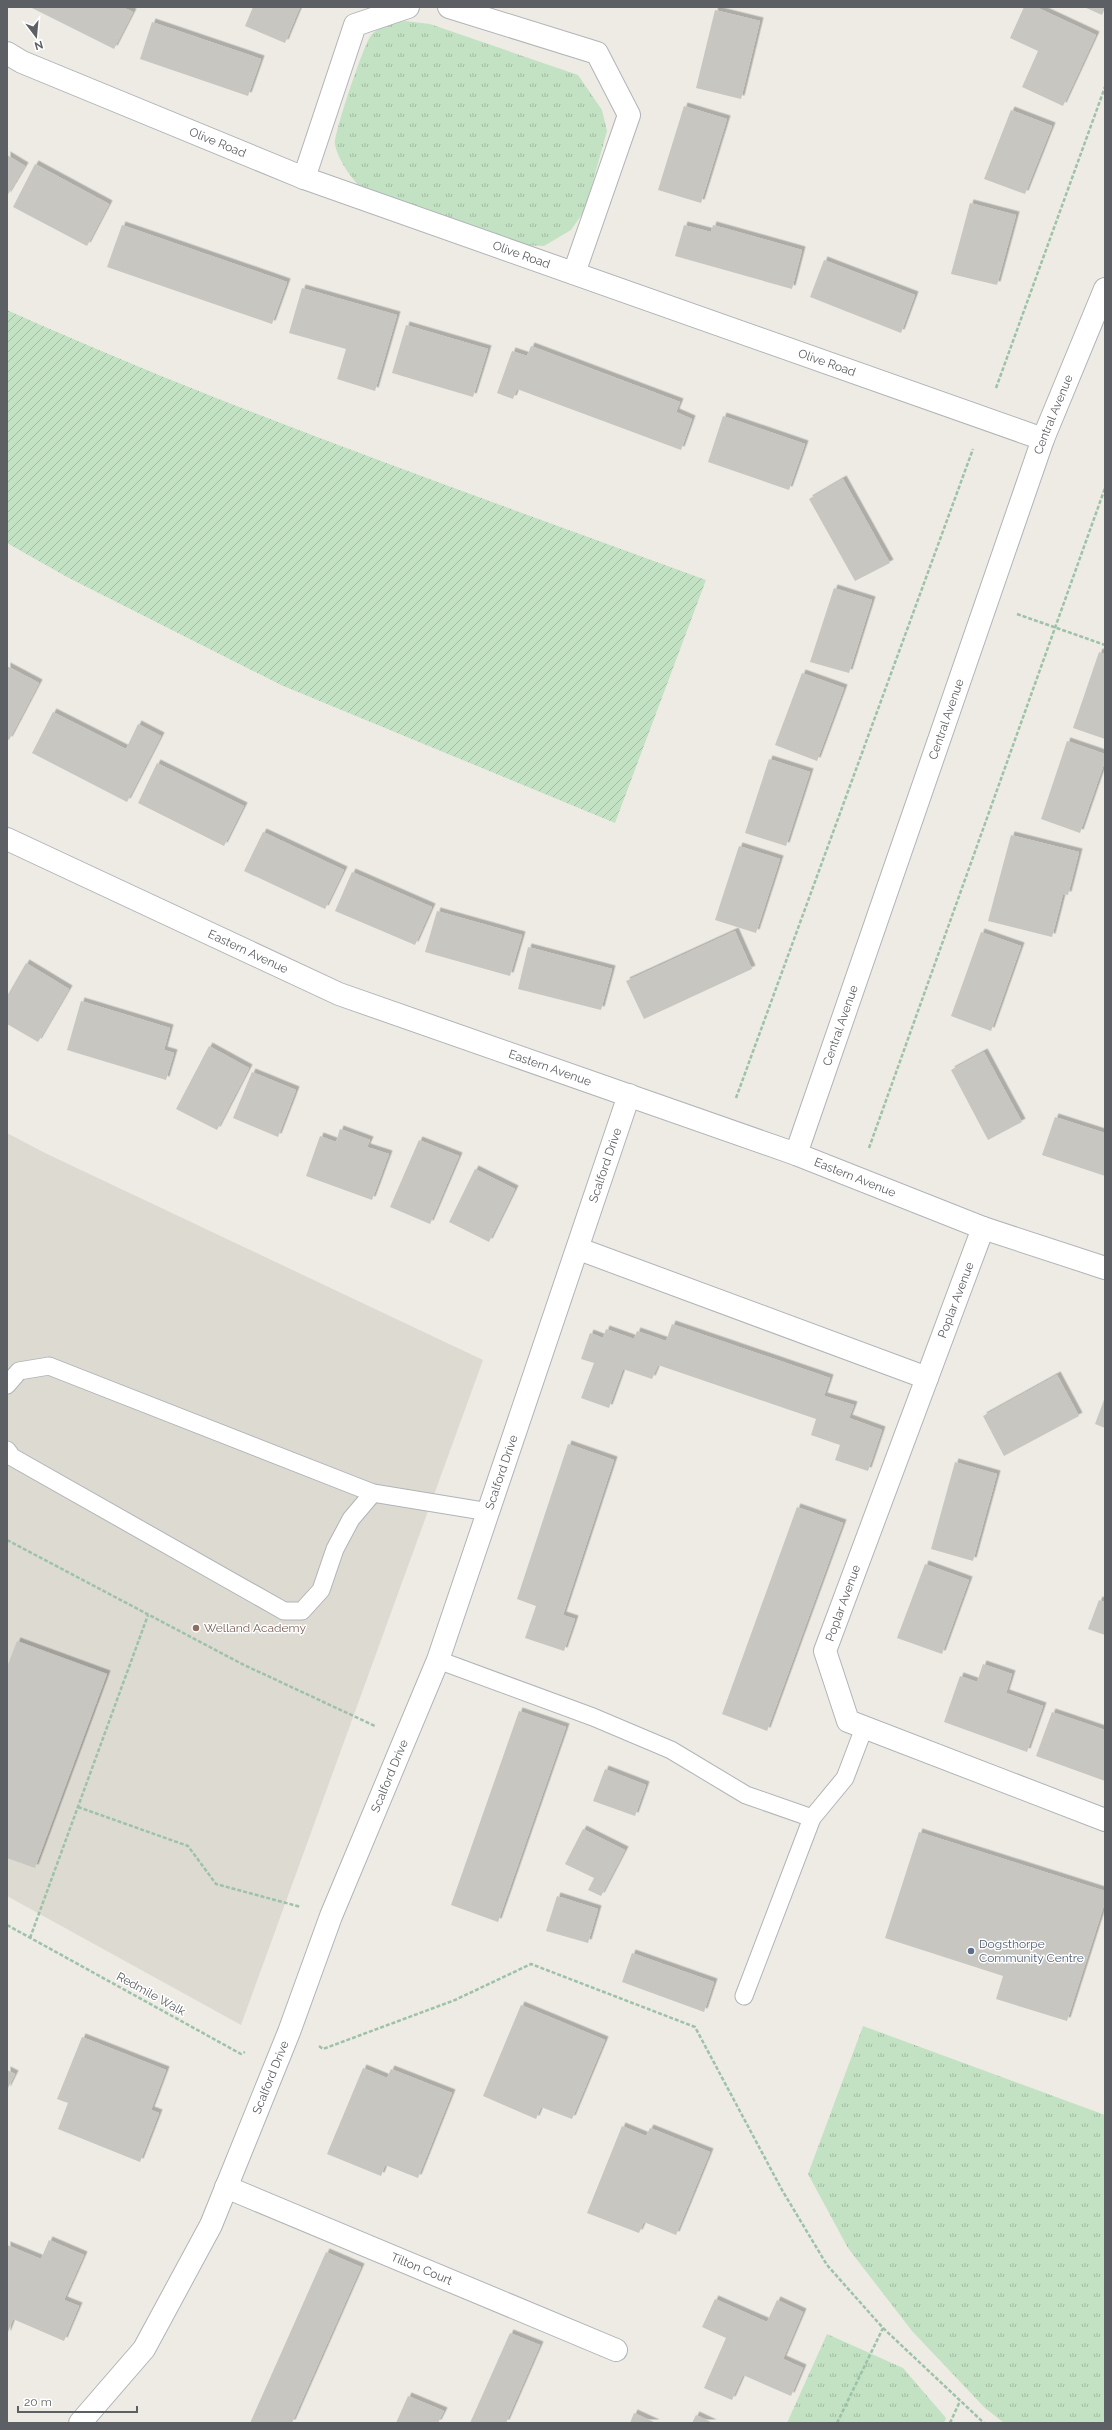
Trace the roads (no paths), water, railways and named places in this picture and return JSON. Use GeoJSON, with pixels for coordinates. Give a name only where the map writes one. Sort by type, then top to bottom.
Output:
{"type":"FeatureCollection","features":[{"type":"Feature","properties":{"kind":"street"},"geometry":{"type":"LineString","coordinates":[[304,178],[355,25],[408,7]]}},
{"type":"Feature","properties":{"kind":"street"},"geometry":{"type":"LineString","coordinates":[[449,7],[597,53],[629,115],[574,273]]}},
{"type":"Feature","properties":{"kind":"street","name":"Olive Road"},"geometry":{"type":"LineString","coordinates":[[7,53],[22,62],[304,178],[1043,439]]}},
{"type":"Feature","properties":{"kind":"street","name":"Central Avenue"},"geometry":{"type":"LineString","coordinates":[[796,1154],[1043,439],[1105,289]]}},
{"type":"Feature","properties":{"kind":"street","name":"Eastern Avenue"},"geometry":{"type":"LineString","coordinates":[[7,839],[339,994],[796,1154],[983,1228],[1105,1268]]}},
{"type":"Feature","properties":{"kind":"street","name":"Scalford Drive"},"geometry":{"type":"LineString","coordinates":[[80,2423],[144,2349],[211,2225],[289,2032],[331,1916],[438,1660],[629,1095]]}},
{"type":"Feature","properties":{"kind":"street","name":"Poplar Avenue"},"geometry":{"type":"LineString","coordinates":[[983,1228],[825,1651],[848,1721],[1105,1820]]}},
{"type":"Feature","properties":{"kind":"street"},"geometry":{"type":"LineString","coordinates":[[578,1249],[927,1378]]}},
{"type":"Feature","properties":{"kind":"street","name":"Tilton Court"},"geometry":{"type":"LineString","coordinates":[[226,2187],[616,2350]]}},
{"type":"Feature","properties":{"kind":"lane"},"geometry":{"type":"LineString","coordinates":[[7,1385],[19,1371],[49,1366],[372,1493],[488,1512]]}},
{"type":"Feature","properties":{"kind":"lane"},"geometry":{"type":"LineString","coordinates":[[7,1450],[12,1458],[284,1611],[302,1611],[321,1590],[335,1549],[351,1519],[372,1493]]}},
{"type":"Feature","properties":{"kind":"lane"},"geometry":{"type":"LineString","coordinates":[[438,1660],[593,1717],[672,1750],[746,1795],[812,1818]]}},
{"type":"Feature","properties":{"kind":"lane"},"geometry":{"type":"LineString","coordinates":[[744,1996],[812,1818],[845,1778],[864,1728]]}},
{"type":"Feature","properties":{"kind":"place","name":"Welland Academy"},"geometry":{"type":"Point","coordinates":[196,1628]}},
{"type":"Feature","properties":{"kind":"place","name":"Dogsthorpe Community Centre"},"geometry":{"type":"Point","coordinates":[971,1951]}}]}
